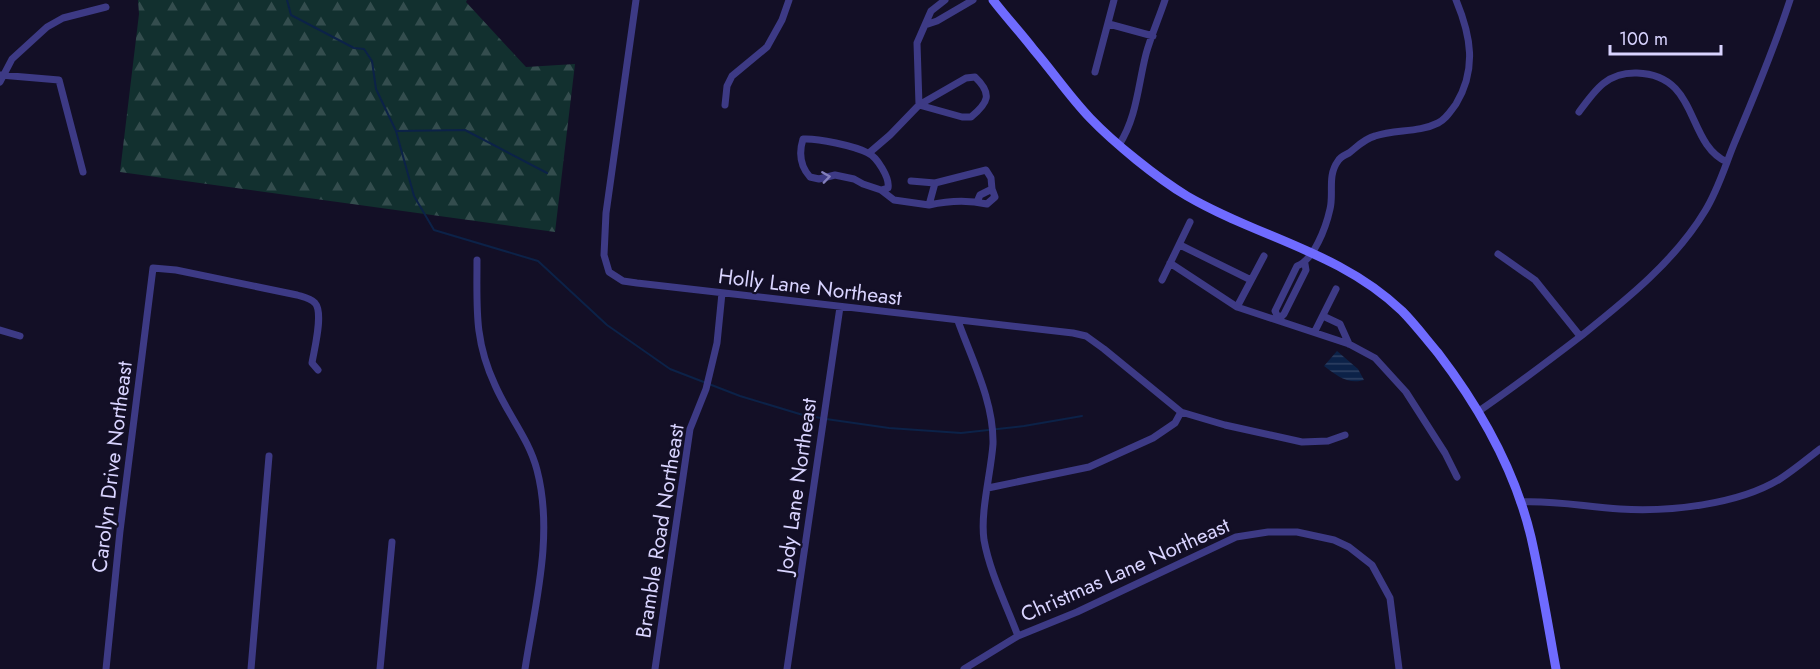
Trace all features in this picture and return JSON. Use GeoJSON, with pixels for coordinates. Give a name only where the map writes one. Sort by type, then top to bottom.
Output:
{"type":"FeatureCollection","features":[{"type":"Feature","properties":{"kind":"main road"},"geometry":{"type":"LineString","coordinates":[[993,0],[1091,119],[1119,144],[1186,195],[1223,214],[1337,264],[1362,279],[1403,312],[1452,371],[1479,411],[1494,440],[1520,502],[1530,536],[1556,669]]}},
{"type":"Feature","properties":{"kind":"street","name":"Holly Lane Northeast"},"geometry":{"type":"LineString","coordinates":[[636,0],[606,213],[605,263],[609,272],[623,280],[1086,336],[1181,412]]}},
{"type":"Feature","properties":{"kind":"street"},"geometry":{"type":"LineString","coordinates":[[725,105],[727,86],[732,76],[767,47],[782,20],[789,0]]}},
{"type":"Feature","properties":{"kind":"street"},"geometry":{"type":"LineString","coordinates":[[919,105],[917,43],[931,11],[945,0]]}},
{"type":"Feature","properties":{"kind":"street"},"geometry":{"type":"LineString","coordinates":[[925,25],[937,21],[973,0]]}},
{"type":"Feature","properties":{"kind":"street"},"geometry":{"type":"LineString","coordinates":[[1095,72],[1114,0]]}},
{"type":"Feature","properties":{"kind":"street"},"geometry":{"type":"LineString","coordinates":[[1119,144],[1126,135],[1135,112],[1146,54],[1165,0]]}},
{"type":"Feature","properties":{"kind":"street"},"geometry":{"type":"LineString","coordinates":[[1279,319],[1275,311],[1297,266],[1305,264],[1313,253],[1331,208],[1331,177],[1338,159],[1376,135],[1437,124],[1447,117],[1463,91],[1470,74],[1469,45],[1466,23],[1456,0]]}},
{"type":"Feature","properties":{"kind":"street"},"geometry":{"type":"LineString","coordinates":[[1479,411],[1514,388],[1650,277],[1674,252],[1705,212],[1765,71],[1790,0]]}},
{"type":"Feature","properties":{"kind":"street"},"geometry":{"type":"LineString","coordinates":[[83,172],[58,80],[1,78],[12,59],[47,27],[63,18],[106,8]]}},
{"type":"Feature","properties":{"kind":"street"},"geometry":{"type":"LineString","coordinates":[[1109,24],[1153,36]]}},
{"type":"Feature","properties":{"kind":"street"},"geometry":{"type":"LineString","coordinates":[[1579,112],[1603,82],[1618,75],[1649,73],[1665,78],[1686,103],[1716,157],[1727,162]]}},
{"type":"Feature","properties":{"kind":"street"},"geometry":{"type":"LineString","coordinates":[[869,153],[919,105],[966,78],[975,77],[986,90],[987,98],[984,106],[971,117],[962,117],[919,105]]}},
{"type":"Feature","properties":{"kind":"street"},"geometry":{"type":"LineString","coordinates":[[881,190],[888,188],[888,176],[869,153],[814,138],[803,138],[800,152],[804,171],[810,177],[819,179],[835,175],[854,179],[881,190],[894,200],[929,205],[943,202],[987,204],[995,197],[991,178],[986,171],[935,183],[911,181]]}},
{"type":"Feature","properties":{"kind":"street"},"geometry":{"type":"LineString","coordinates":[[929,205],[935,183]]}},
{"type":"Feature","properties":{"kind":"street"},"geometry":{"type":"LineString","coordinates":[[1162,280],[1190,222]]}},
{"type":"Feature","properties":{"kind":"street"},"geometry":{"type":"LineString","coordinates":[[1180,245],[1251,280]]}},
{"type":"Feature","properties":{"kind":"street"},"geometry":{"type":"LineString","coordinates":[[1498,254],[1535,280],[1580,336]]}},
{"type":"Feature","properties":{"kind":"street"},"geometry":{"type":"LineString","coordinates":[[1237,307],[1264,256]]}},
{"type":"Feature","properties":{"kind":"street"},"geometry":{"type":"LineString","coordinates":[[477,260],[476,310],[483,354],[498,392],[532,453],[539,478],[544,512],[544,544],[525,669]]}},
{"type":"Feature","properties":{"kind":"street"},"geometry":{"type":"LineString","coordinates":[[1170,263],[1237,307],[1349,344],[1375,358],[1406,392],[1446,453],[1457,477]]}},
{"type":"Feature","properties":{"kind":"street"},"geometry":{"type":"LineString","coordinates":[[1279,319],[1284,314],[1306,270],[1305,264]]}},
{"type":"Feature","properties":{"kind":"street","name":"Carolyn Drive Northeast"},"geometry":{"type":"LineString","coordinates":[[106,669],[120,531],[153,268],[176,270],[297,295],[310,300],[316,304],[319,315],[312,363],[318,370]]}},
{"type":"Feature","properties":{"kind":"street"},"geometry":{"type":"LineString","coordinates":[[1287,288],[1295,292]]}},
{"type":"Feature","properties":{"kind":"street"},"geometry":{"type":"LineString","coordinates":[[1315,332],[1336,289]]}},
{"type":"Feature","properties":{"kind":"street","name":"Bramble Road Northeast"},"geometry":{"type":"LineString","coordinates":[[655,669],[690,429],[706,389],[717,343],[722,293]]}},
{"type":"Feature","properties":{"kind":"street","name":"Jody Lane Northeast"},"geometry":{"type":"LineString","coordinates":[[787,669],[840,307]]}},
{"type":"Feature","properties":{"kind":"street"},"geometry":{"type":"LineString","coordinates":[[1323,316],[1340,324],[1349,344]]}},
{"type":"Feature","properties":{"kind":"street"},"geometry":{"type":"LineString","coordinates":[[958,321],[989,408],[993,445],[984,538],[990,566],[1018,636]]}},
{"type":"Feature","properties":{"kind":"street"},"geometry":{"type":"LineString","coordinates":[[0,330],[20,336]]}},
{"type":"Feature","properties":{"kind":"street"},"geometry":{"type":"LineString","coordinates":[[988,488],[1089,467],[1153,438],[1175,423],[1181,412],[1225,425],[1302,442],[1328,441],[1344,435]]}},
{"type":"Feature","properties":{"kind":"street"},"geometry":{"type":"LineString","coordinates":[[1520,502],[1548,501],[1620,509],[1688,507],[1717,502],[1752,492],[1779,480],[1820,449]]}},
{"type":"Feature","properties":{"kind":"street"},"geometry":{"type":"LineString","coordinates":[[251,669],[269,456]]}},
{"type":"Feature","properties":{"kind":"street","name":"Christmas Lane Northeast"},"geometry":{"type":"LineString","coordinates":[[964,669],[1018,636],[1087,608],[1236,537],[1268,532],[1298,532],[1334,540],[1349,547],[1372,566],[1390,598],[1399,669]]}},
{"type":"Feature","properties":{"kind":"street"},"geometry":{"type":"LineString","coordinates":[[380,669],[392,542]]}},
{"type":"Feature","properties":{"kind":"green space"},"geometry":{"type":"Polygon","coordinates":[[[138,0],[467,0],[466,2],[526,67],[575,64],[555,232],[120,172],[139,14],[138,0]]]}},
{"type":"Feature","properties":{"kind":"water"},"geometry":{"type":"Polygon","coordinates":[[[1337,351],[1358,369],[1364,380],[1347,380],[1324,366],[1337,351]]]}},
{"type":"Feature","properties":{"kind":"waterway"},"geometry":{"type":"LineString","coordinates":[[287,0],[291,15],[354,48],[364,49],[372,61],[376,89],[396,131],[414,196],[434,230],[538,261],[607,325],[670,369],[740,396],[803,415],[821,418]]}},
{"type":"Feature","properties":{"kind":"waterway"},"geometry":{"type":"LineString","coordinates":[[396,131],[465,130],[547,173]]}},
{"type":"Feature","properties":{"kind":"waterway"},"geometry":{"type":"LineString","coordinates":[[826,419],[889,428],[961,433],[1024,426],[1082,416]]}}]}
